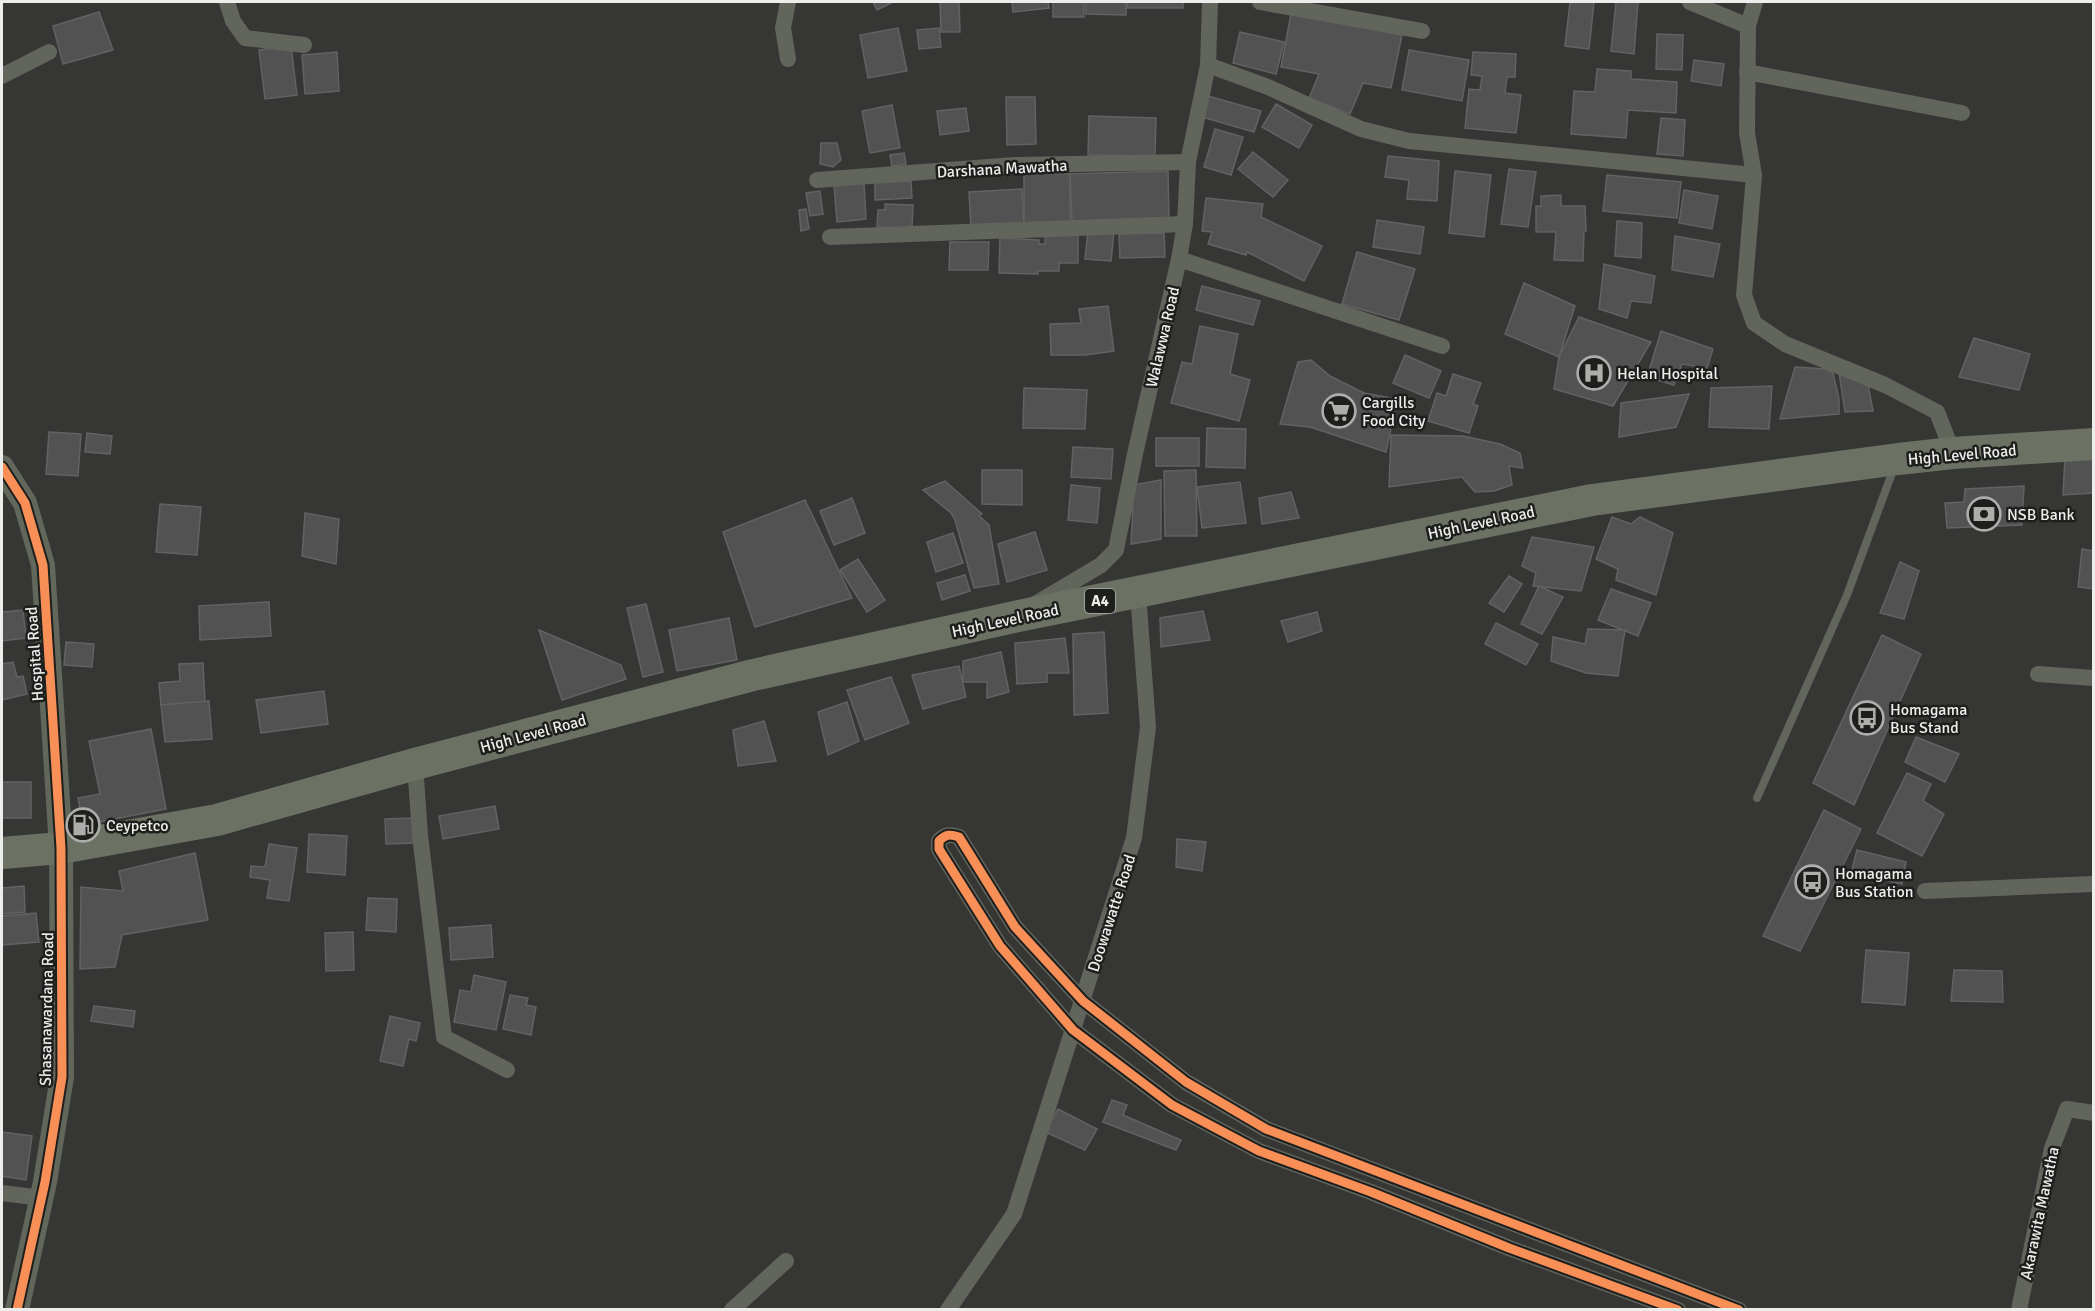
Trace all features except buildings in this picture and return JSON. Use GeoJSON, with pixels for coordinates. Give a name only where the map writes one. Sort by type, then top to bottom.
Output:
{"type":"FeatureCollection","features":[{"type":"Feature","properties":{"kind":"highway","name":"High Level Road"},"geometry":{"type":"LineString","coordinates":[[2,853],[61,848],[217,820],[415,764],[753,675],[1014,617],[1138,594],[1593,500],[1898,459],[2094,444]]}},
{"type":"Feature","properties":{"kind":"street"},"geometry":{"type":"LineString","coordinates":[[227,2],[233,21],[245,38],[304,45]]}},
{"type":"Feature","properties":{"kind":"street"},"geometry":{"type":"LineString","coordinates":[[788,2],[783,28],[788,59]]}},
{"type":"Feature","properties":{"kind":"street","name":"Walawwa Road"},"geometry":{"type":"LineString","coordinates":[[1014,617],[1101,565],[1116,550],[1179,259],[1185,224],[1188,162],[1208,65],[1210,2]]}},
{"type":"Feature","properties":{"kind":"street"},"geometry":{"type":"LineString","coordinates":[[1260,2],[1422,31]]}},
{"type":"Feature","properties":{"kind":"street"},"geometry":{"type":"LineString","coordinates":[[1690,2],[1748,26]]}},
{"type":"Feature","properties":{"kind":"street"},"geometry":{"type":"LineString","coordinates":[[1755,2],[1748,26],[1747,133],[1754,175],[1744,295],[1754,323],[1785,344],[1885,385],[1937,412],[1953,453]]}},
{"type":"Feature","properties":{"kind":"street"},"geometry":{"type":"LineString","coordinates":[[2,76],[49,52]]}},
{"type":"Feature","properties":{"kind":"street"},"geometry":{"type":"LineString","coordinates":[[1208,65],[1268,87],[1361,129],[1409,141],[1754,175]]}},
{"type":"Feature","properties":{"kind":"street"},"geometry":{"type":"LineString","coordinates":[[1747,72],[1962,113]]}},
{"type":"Feature","properties":{"kind":"street","name":"Darshana Mawatha"},"geometry":{"type":"LineString","coordinates":[[817,180],[1015,165],[1188,162]]}},
{"type":"Feature","properties":{"kind":"street"},"geometry":{"type":"LineString","coordinates":[[830,237],[1185,224]]}},
{"type":"Feature","properties":{"kind":"street"},"geometry":{"type":"LineString","coordinates":[[1179,259],[1442,346]]}},
{"type":"Feature","properties":{"kind":"street","name":"Hospital Road"},"geometry":{"type":"LineString","coordinates":[[2,467],[25,503],[44,565],[61,848]]}},
{"type":"Feature","properties":{"kind":"street","name":"Doowawatte Road"},"geometry":{"type":"LineString","coordinates":[[948,1310],[1014,1214],[1134,838],[1148,728],[1138,594]]}},
{"type":"Feature","properties":{"kind":"street"},"geometry":{"type":"LineString","coordinates":[[2038,674],[2094,678]]}},
{"type":"Feature","properties":{"kind":"street"},"geometry":{"type":"LineString","coordinates":[[415,764],[420,835],[444,1037],[507,1070]]}},
{"type":"Feature","properties":{"kind":"street"},"geometry":{"type":"LineString","coordinates":[[1678,1310],[1509,1248],[1371,1192],[1259,1151],[1172,1105],[1072,1030],[1000,946],[939,849],[939,841],[950,834],[959,837],[1015,927],[1083,1001],[1186,1082],[1266,1129],[1739,1310]]}},
{"type":"Feature","properties":{"kind":"street","name":"Shasanawardana Road"},"geometry":{"type":"LineString","coordinates":[[17,1310],[41,1198],[62,1077],[61,848]]}},
{"type":"Feature","properties":{"kind":"street"},"geometry":{"type":"LineString","coordinates":[[1925,891],[2094,884]]}},
{"type":"Feature","properties":{"kind":"street","name":"Akarawita Mawatha"},"geometry":{"type":"LineString","coordinates":[[2019,1310],[2052,1148],[2067,1109],[2094,1113]]}},
{"type":"Feature","properties":{"kind":"street"},"geometry":{"type":"LineString","coordinates":[[2,1193],[41,1198]]}},
{"type":"Feature","properties":{"kind":"street"},"geometry":{"type":"LineString","coordinates":[[732,1310],[786,1261]]}},
{"type":"Feature","properties":{"kind":"lane"},"geometry":{"type":"LineString","coordinates":[[1757,798],[1847,595],[1898,459]]}},
{"type":"Feature","properties":{"kind":"cycle path"},"geometry":{"type":"LineString","coordinates":[[2,467],[25,503],[43,565],[61,848],[62,1077],[45,1182],[17,1310]]}},
{"type":"Feature","properties":{"kind":"cycle path"},"geometry":{"type":"LineString","coordinates":[[1678,1310],[1509,1248],[1371,1192],[1259,1151],[1172,1105],[1073,1030],[1000,946],[939,849],[939,841],[948,835],[959,837],[1015,927],[1083,1001],[1186,1082],[1266,1129],[1739,1310]]}},
{"type":"Feature","properties":{"kind":"place","name":"Helan Hospital"},"geometry":{"type":"Point","coordinates":[1594,373]}},
{"type":"Feature","properties":{"kind":"place","name":"Cargills Food City"},"geometry":{"type":"Point","coordinates":[1339,411]}},
{"type":"Feature","properties":{"kind":"place","name":"NSB Bank"},"geometry":{"type":"Point","coordinates":[1984,514]}},
{"type":"Feature","properties":{"kind":"place","name":"Homagama Bus Stand"},"geometry":{"type":"Point","coordinates":[1867,718]}},
{"type":"Feature","properties":{"kind":"place","name":"Ceypetco"},"geometry":{"type":"Point","coordinates":[83,825]}},
{"type":"Feature","properties":{"kind":"place","name":"Homagama Bus Station"},"geometry":{"type":"Point","coordinates":[1812,882]}}]}
